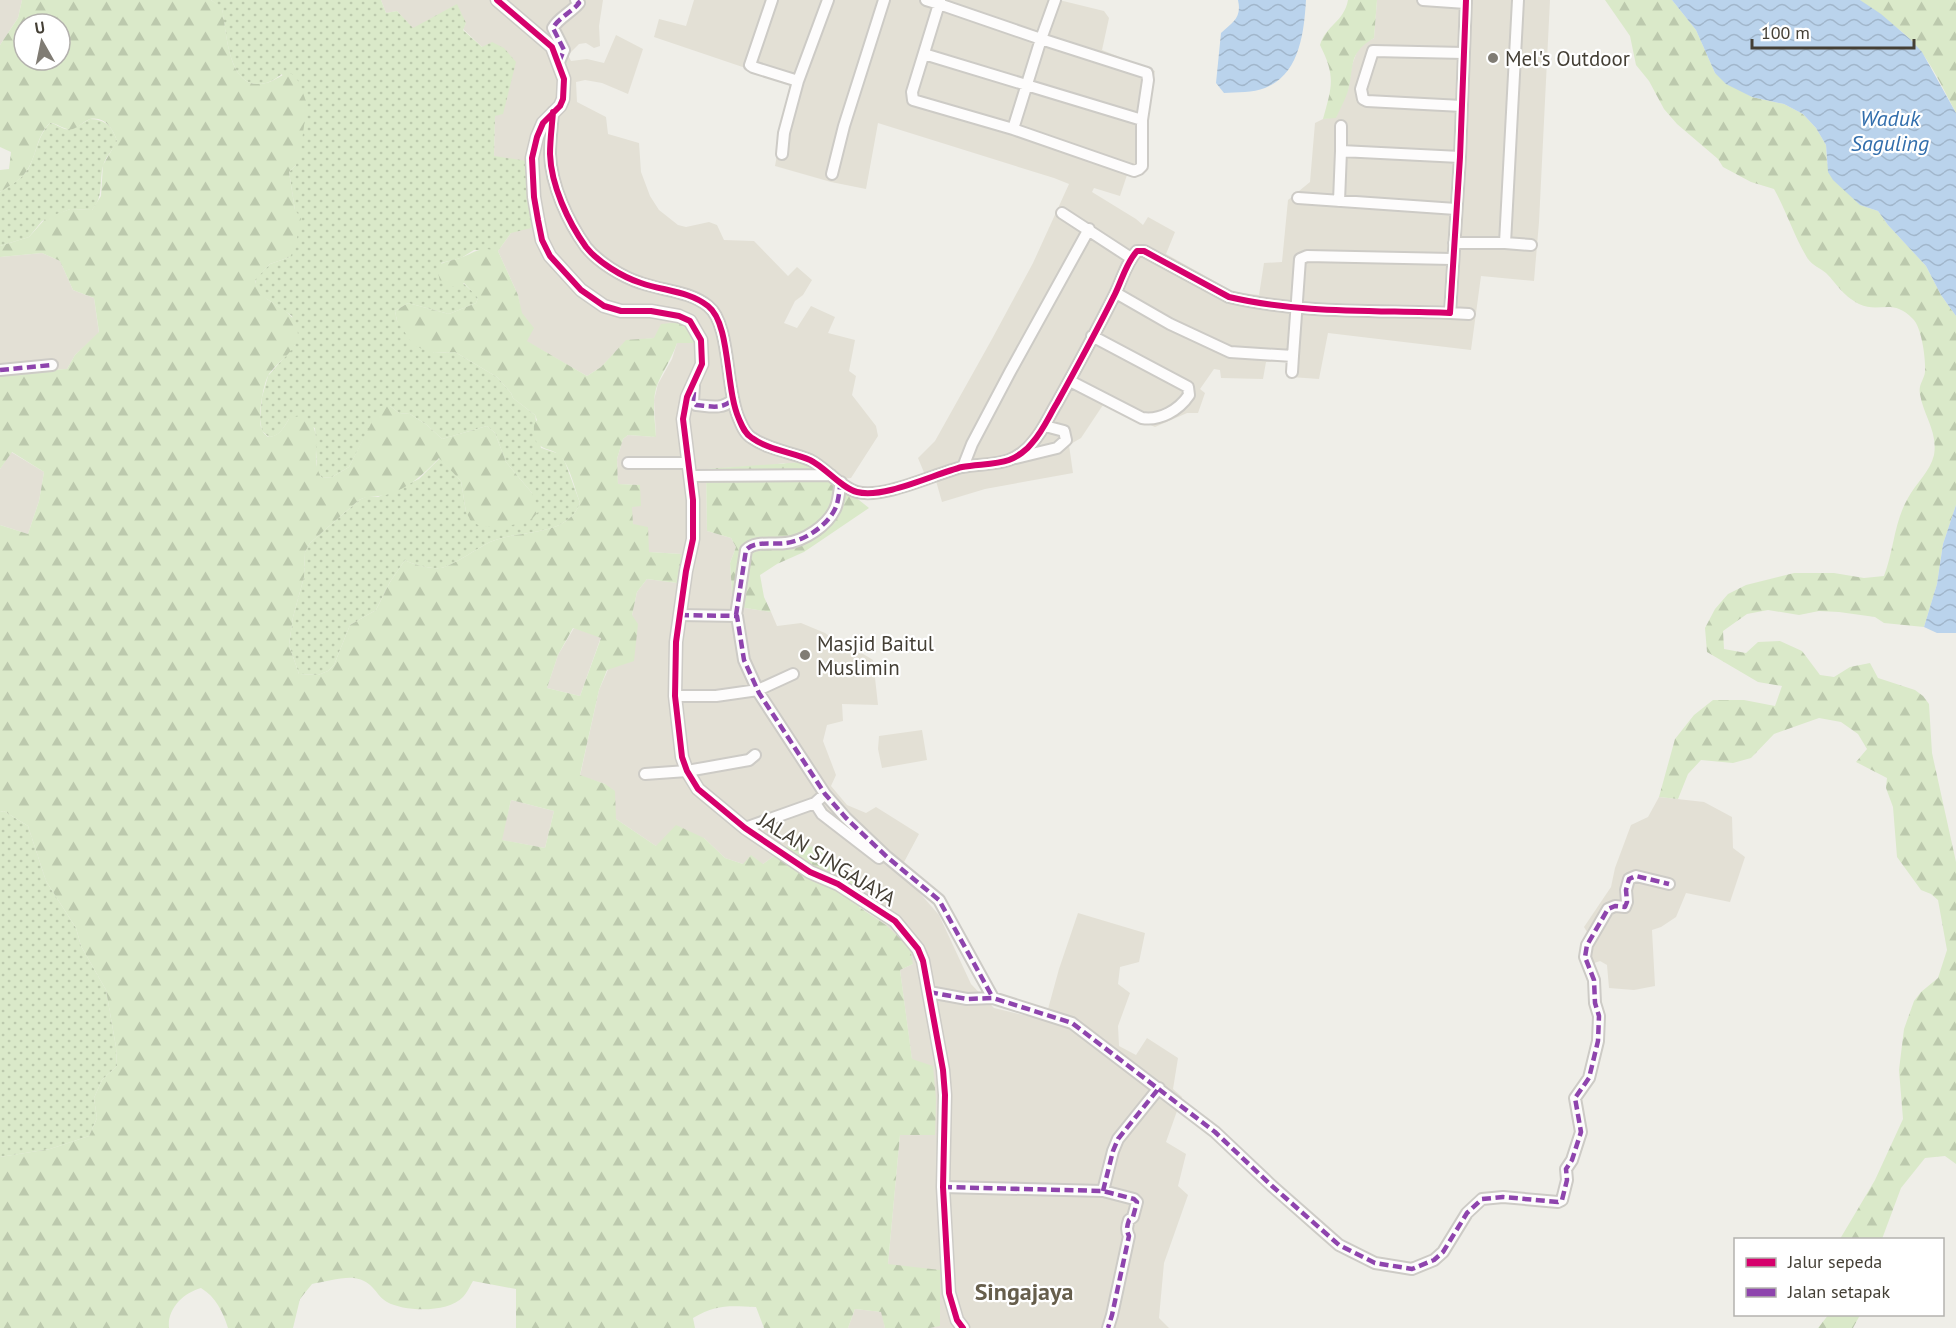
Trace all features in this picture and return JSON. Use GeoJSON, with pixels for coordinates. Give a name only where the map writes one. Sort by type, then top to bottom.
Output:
{"type":"FeatureCollection","features":[{"type":"Feature","properties":{"kind":"street","name":"JALAN SINGAJAYA"},"geometry":{"type":"LineString","coordinates":[[497,0],[552,47],[559,62],[565,90],[560,106],[543,123],[532,158],[538,220],[550,256],[581,290],[604,306],[621,311],[667,312],[690,321],[701,340],[702,364],[684,407],[683,419],[691,476],[693,539],[676,642],[675,696],[682,757],[687,771],[698,789],[746,828],[810,872],[838,884],[894,921],[918,949],[923,961],[943,1070],[945,1095],[943,1187],[949,1293],[957,1320],[963,1328]]}},
{"type":"Feature","properties":{"kind":"street"},"geometry":{"type":"LineString","coordinates":[[559,62],[564,50],[553,28],[555,23],[579,3],[576,0]]}},
{"type":"Feature","properties":{"kind":"street"},"geometry":{"type":"LineString","coordinates":[[772,0],[750,64],[753,67],[798,81]]}},
{"type":"Feature","properties":{"kind":"street"},"geometry":{"type":"LineString","coordinates":[[782,154],[784,133],[798,81],[828,0]]}},
{"type":"Feature","properties":{"kind":"street"},"geometry":{"type":"LineString","coordinates":[[832,174],[844,126],[884,0]]}},
{"type":"Feature","properties":{"kind":"street"},"geometry":{"type":"LineString","coordinates":[[926,0],[940,2],[1041,39],[1147,73],[1142,120],[1142,165],[1137,171],[1013,129],[915,101],[912,92],[940,2]]}},
{"type":"Feature","properties":{"kind":"street"},"geometry":{"type":"LineString","coordinates":[[1013,129],[1055,0]]}},
{"type":"Feature","properties":{"kind":"street"},"geometry":{"type":"LineString","coordinates":[[1423,0],[1466,2],[1460,157],[1450,312]]}},
{"type":"Feature","properties":{"kind":"street"},"geometry":{"type":"LineString","coordinates":[[1505,243],[1518,0]]}},
{"type":"Feature","properties":{"kind":"street"},"geometry":{"type":"LineString","coordinates":[[1462,106],[1367,101],[1363,99],[1361,89],[1374,51],[1464,54]]}},
{"type":"Feature","properties":{"kind":"street"},"geometry":{"type":"LineString","coordinates":[[924,54],[1142,120]]}},
{"type":"Feature","properties":{"kind":"street"},"geometry":{"type":"LineString","coordinates":[[553,112],[550,154],[552,168],[568,215],[587,247],[601,261],[624,275],[642,283],[690,297],[709,307],[724,333],[732,400],[744,430],[751,438],[791,455],[808,459],[855,492],[872,494],[963,467],[1008,460],[1057,448],[1066,440],[1064,431],[1045,426]]}},
{"type":"Feature","properties":{"kind":"street"},"geometry":{"type":"LineString","coordinates":[[1339,201],[1341,126]]}},
{"type":"Feature","properties":{"kind":"street"},"geometry":{"type":"LineString","coordinates":[[1341,151],[1460,157]]}},
{"type":"Feature","properties":{"kind":"street"},"geometry":{"type":"LineString","coordinates":[[1298,198],[1456,209]]}},
{"type":"Feature","properties":{"kind":"street"},"geometry":{"type":"LineString","coordinates":[[1062,213],[1131,258]]}},
{"type":"Feature","properties":{"kind":"street"},"geometry":{"type":"LineString","coordinates":[[963,467],[988,413],[1089,229]]}},
{"type":"Feature","properties":{"kind":"street"},"geometry":{"type":"LineString","coordinates":[[1454,243],[1531,245]]}},
{"type":"Feature","properties":{"kind":"street"},"geometry":{"type":"LineString","coordinates":[[1008,460],[1031,445],[1045,426],[1116,293],[1131,258],[1137,251],[1142,250],[1229,297],[1297,308],[1469,314]]}},
{"type":"Feature","properties":{"kind":"street"},"geometry":{"type":"LineString","coordinates":[[1293,372],[1299,263],[1304,257],[1452,259]]}},
{"type":"Feature","properties":{"kind":"street"},"geometry":{"type":"LineString","coordinates":[[1116,293],[1170,324],[1230,352],[1293,356]]}},
{"type":"Feature","properties":{"kind":"street"},"geometry":{"type":"LineString","coordinates":[[1070,381],[1142,418],[1152,420],[1164,416],[1186,401],[1190,395],[1188,387],[1092,336]]}},
{"type":"Feature","properties":{"kind":"street"},"geometry":{"type":"LineString","coordinates":[[0,370],[52,365]]}},
{"type":"Feature","properties":{"kind":"street"},"geometry":{"type":"LineString","coordinates":[[694,386],[693,402],[696,405],[720,406],[727,405],[732,400]]}},
{"type":"Feature","properties":{"kind":"street"},"geometry":{"type":"LineString","coordinates":[[628,464],[688,463]]}},
{"type":"Feature","properties":{"kind":"street"},"geometry":{"type":"LineString","coordinates":[[691,476],[836,478]]}},
{"type":"Feature","properties":{"kind":"street"},"geometry":{"type":"LineString","coordinates":[[836,478],[836,507],[830,516],[805,538],[787,543],[758,544],[749,546],[746,550],[736,615],[744,660],[758,690],[825,794],[886,857],[939,900],[993,998]]}},
{"type":"Feature","properties":{"kind":"street"},"geometry":{"type":"LineString","coordinates":[[680,615],[736,615]]}},
{"type":"Feature","properties":{"kind":"street"},"geometry":{"type":"LineString","coordinates":[[675,696],[716,696],[758,690],[793,674]]}},
{"type":"Feature","properties":{"kind":"street"},"geometry":{"type":"LineString","coordinates":[[645,774],[687,771],[749,760],[755,755]]}},
{"type":"Feature","properties":{"kind":"street"},"geometry":{"type":"LineString","coordinates":[[746,828],[814,803],[825,794]]}},
{"type":"Feature","properties":{"kind":"street"},"geometry":{"type":"LineString","coordinates":[[814,803],[822,814],[879,858]]}},
{"type":"Feature","properties":{"kind":"street"},"geometry":{"type":"LineString","coordinates":[[929,992],[968,999],[993,998],[1072,1023],[1215,1132],[1272,1186],[1340,1245],[1375,1263],[1397,1268],[1420,1268],[1443,1252],[1467,1213],[1482,1199],[1503,1197],[1558,1202],[1562,1200],[1567,1180],[1566,1169],[1572,1160],[1581,1132],[1575,1098],[1589,1078],[1598,1041],[1599,1016],[1595,1003],[1594,980],[1585,957],[1587,945],[1608,909],[1615,906],[1625,907],[1629,879],[1636,876],[1669,884]]}},
{"type":"Feature","properties":{"kind":"street"},"geometry":{"type":"LineString","coordinates":[[1103,1191],[1118,1139],[1160,1088]]}},
{"type":"Feature","properties":{"kind":"street"},"geometry":{"type":"LineString","coordinates":[[943,1187],[1103,1191],[1137,1202],[1133,1218],[1127,1225],[1126,1232],[1129,1236],[1113,1315],[1108,1328]]}},
{"type":"Feature","properties":{"kind":"shaded area"},"geometry":{"type":"Polygon","coordinates":[[[0,0],[22,0],[19,12],[12,12],[12,27],[0,45],[0,0]]]}},
{"type":"Feature","properties":{"kind":"shaded area"},"geometry":{"type":"Polygon","coordinates":[[[381,0],[603,0],[599,26],[600,46],[594,48],[586,43],[579,44],[568,55],[571,61],[587,59],[604,63],[616,35],[643,49],[628,94],[602,83],[585,80],[576,82],[577,102],[606,117],[608,134],[639,143],[641,172],[650,196],[659,210],[678,225],[686,227],[709,222],[717,225],[724,240],[754,241],[788,276],[797,267],[812,280],[803,295],[795,301],[784,323],[797,328],[811,306],[835,317],[828,333],[855,340],[849,371],[856,376],[852,395],[876,426],[878,436],[851,478],[834,480],[784,463],[706,469],[707,531],[731,538],[736,547],[730,563],[733,606],[771,612],[777,626],[801,623],[825,633],[841,645],[855,649],[873,660],[878,705],[842,704],[843,721],[827,725],[823,741],[836,775],[831,786],[847,805],[866,813],[876,807],[919,834],[903,864],[904,875],[939,915],[971,984],[994,1008],[1045,1020],[1078,913],[1145,933],[1139,962],[1120,967],[1118,984],[1130,993],[1118,1026],[1119,1046],[1136,1055],[1147,1038],[1178,1058],[1173,1089],[1182,1097],[1166,1142],[1186,1154],[1178,1186],[1188,1195],[1164,1263],[1159,1318],[1169,1328],[930,1328],[940,1325],[888,1264],[900,1135],[935,1135],[912,1060],[900,970],[913,964],[886,925],[859,906],[819,849],[793,842],[763,864],[743,864],[725,858],[704,838],[656,846],[616,819],[605,784],[580,776],[599,690],[632,615],[637,592],[647,579],[677,583],[682,554],[649,552],[633,524],[631,506],[640,485],[618,484],[617,459],[623,439],[628,435],[656,437],[654,400],[658,384],[672,359],[677,343],[695,343],[654,338],[626,341],[601,367],[587,376],[526,341],[533,328],[521,313],[518,295],[498,251],[511,233],[494,156],[495,115],[482,47],[463,29],[466,23],[413,29],[397,11],[386,13],[381,0]]]}},
{"type":"Feature","properties":{"kind":"shaded area"},"geometry":{"type":"Polygon","coordinates":[[[694,0],[1059,0],[1104,11],[1109,18],[1102,50],[1155,71],[1145,126],[1142,175],[1127,175],[1120,196],[1094,188],[1092,192],[1143,225],[1148,217],[1175,232],[1166,254],[1234,292],[1259,295],[1264,263],[1282,262],[1288,200],[1310,182],[1315,123],[1336,117],[1348,90],[1352,65],[1359,46],[1374,38],[1377,0],[1550,0],[1534,281],[1481,276],[1471,350],[1328,333],[1319,379],[1291,377],[1291,361],[1266,362],[1263,379],[1221,378],[1220,370],[1214,369],[1200,389],[1205,393],[1198,413],[1187,413],[1155,427],[1103,405],[1081,438],[1069,445],[1073,473],[985,489],[942,502],[936,481],[928,482],[918,458],[935,441],[992,339],[1033,263],[1069,184],[878,123],[866,189],[775,166],[790,83],[654,37],[659,19],[686,26],[694,0]]]}},
{"type":"Feature","properties":{"kind":"shaded area"},"geometry":{"type":"Polygon","coordinates":[[[42,253],[60,261],[73,290],[94,298],[99,333],[75,355],[67,369],[0,373],[0,257],[42,253]]]}},
{"type":"Feature","properties":{"kind":"shaded area"},"geometry":{"type":"Polygon","coordinates":[[[11,452],[44,472],[39,501],[28,534],[0,525],[0,469],[11,452]]]}},
{"type":"Feature","properties":{"kind":"shaded area"},"geometry":{"type":"Polygon","coordinates":[[[574,628],[601,637],[580,696],[547,688],[558,655],[574,628]]]}},
{"type":"Feature","properties":{"kind":"shaded area"},"geometry":{"type":"Polygon","coordinates":[[[922,730],[927,760],[882,768],[878,749],[879,736],[922,730]]]}},
{"type":"Feature","properties":{"kind":"shaded area"},"geometry":{"type":"Polygon","coordinates":[[[1659,797],[1704,802],[1732,817],[1733,848],[1745,857],[1730,902],[1686,893],[1676,917],[1652,930],[1655,986],[1634,990],[1609,988],[1607,965],[1600,961],[1586,966],[1589,935],[1584,927],[1611,887],[1615,868],[1631,825],[1648,817],[1659,797]]]}},
{"type":"Feature","properties":{"kind":"shaded area"},"geometry":{"type":"Polygon","coordinates":[[[511,800],[554,811],[545,848],[501,840],[511,800]]]}},
{"type":"Feature","properties":{"kind":"shaded area"},"geometry":{"type":"Polygon","coordinates":[[[855,1309],[882,1312],[885,1328],[848,1328],[855,1309]]]}},
{"type":"Feature","properties":{"kind":"green space"},"geometry":{"type":"Polygon","coordinates":[[[22,0],[211,0],[222,8],[232,59],[244,79],[253,84],[266,83],[292,74],[299,82],[307,104],[300,155],[296,165],[289,172],[295,210],[301,218],[295,248],[290,257],[270,264],[255,280],[264,296],[292,317],[298,335],[290,352],[271,371],[266,380],[260,411],[263,432],[268,437],[275,435],[281,431],[289,419],[302,415],[310,421],[316,436],[316,462],[322,478],[332,477],[349,467],[380,406],[390,406],[399,413],[410,414],[442,439],[487,426],[495,433],[506,462],[532,493],[539,511],[532,519],[502,527],[480,526],[471,521],[466,512],[461,481],[439,458],[402,489],[386,495],[359,500],[310,543],[305,552],[304,577],[293,617],[289,645],[299,674],[318,675],[328,671],[334,665],[350,625],[376,610],[390,582],[405,560],[427,567],[446,567],[490,542],[541,531],[565,522],[574,514],[580,503],[563,459],[555,452],[542,447],[535,439],[534,426],[537,420],[535,415],[513,398],[497,377],[455,352],[434,353],[414,346],[397,321],[395,311],[408,303],[449,314],[476,303],[478,298],[464,283],[454,287],[440,282],[437,267],[439,265],[478,250],[498,251],[518,295],[522,313],[534,328],[527,341],[587,376],[601,367],[626,340],[654,338],[661,324],[681,322],[693,332],[696,343],[677,343],[658,383],[654,403],[656,437],[628,435],[623,439],[617,459],[618,484],[640,485],[641,506],[632,507],[633,524],[648,527],[649,552],[682,554],[677,583],[647,579],[637,592],[632,615],[638,624],[634,661],[607,670],[599,690],[580,775],[605,784],[615,791],[616,819],[656,846],[676,825],[704,838],[725,858],[743,864],[751,855],[763,864],[793,842],[820,849],[863,886],[859,907],[886,925],[910,948],[913,964],[900,970],[912,1059],[933,1066],[936,1099],[935,1135],[900,1135],[888,1264],[940,1270],[940,1326],[885,1328],[881,1312],[855,1309],[848,1328],[764,1328],[756,1307],[731,1306],[709,1310],[693,1318],[695,1328],[516,1328],[516,1289],[473,1281],[464,1295],[456,1302],[437,1308],[415,1309],[387,1302],[366,1282],[349,1278],[312,1284],[300,1299],[293,1328],[228,1328],[218,1305],[201,1288],[182,1298],[174,1308],[169,1328],[0,1328],[0,1157],[50,1149],[89,1136],[97,1118],[94,1098],[102,1080],[117,1066],[106,990],[81,946],[76,928],[46,881],[28,826],[4,811],[0,812],[0,525],[28,534],[39,501],[44,472],[12,452],[0,469],[0,373],[67,369],[75,355],[99,332],[94,298],[73,290],[60,261],[42,253],[0,257],[0,246],[29,237],[46,218],[70,209],[92,210],[101,196],[103,165],[117,141],[111,128],[100,119],[90,119],[70,129],[50,123],[42,133],[32,162],[26,171],[0,192],[0,170],[9,169],[11,152],[0,147],[0,45],[12,27],[12,72],[72,72],[72,12],[19,12],[22,0]],[[573,628],[558,655],[547,688],[580,696],[601,638],[573,628]],[[511,800],[502,840],[545,848],[554,811],[511,800]]]}},
{"type":"Feature","properties":{"kind":"green space"},"geometry":{"type":"Polygon","coordinates":[[[211,0],[381,0],[386,13],[397,11],[413,28],[457,4],[466,23],[463,30],[482,47],[492,42],[504,48],[516,62],[503,114],[495,116],[494,156],[527,161],[535,227],[511,233],[498,251],[474,250],[461,258],[441,263],[475,294],[478,298],[476,303],[449,314],[408,303],[395,311],[397,321],[434,353],[455,352],[497,377],[513,398],[535,415],[541,448],[560,454],[580,503],[574,514],[565,522],[541,531],[490,542],[446,567],[427,567],[405,560],[390,582],[376,610],[350,625],[334,665],[328,671],[318,675],[299,674],[289,645],[293,617],[304,577],[305,552],[310,543],[359,500],[368,496],[378,497],[419,479],[440,458],[461,481],[466,512],[532,493],[506,462],[495,433],[487,426],[442,439],[410,414],[399,413],[390,406],[381,406],[349,467],[332,477],[322,478],[317,471],[315,428],[289,419],[276,435],[269,437],[262,431],[260,419],[262,397],[268,376],[295,345],[292,316],[257,290],[255,279],[270,264],[290,257],[295,210],[289,172],[296,165],[282,74],[266,83],[253,84],[244,79],[232,59],[222,9],[211,0]]]}},
{"type":"Feature","properties":{"kind":"green space"},"geometry":{"type":"Polygon","coordinates":[[[1348,0],[1377,0],[1374,38],[1365,44],[1356,55],[1348,91],[1336,118],[1323,119],[1331,82],[1328,65],[1320,45],[1326,33],[1343,14],[1348,0]]]}},
{"type":"Feature","properties":{"kind":"green space"},"geometry":{"type":"Polygon","coordinates":[[[1605,0],[1672,0],[1696,30],[1715,73],[1752,97],[1784,104],[1803,114],[1816,128],[1826,145],[1827,163],[1860,205],[1878,211],[1926,266],[1941,295],[1956,316],[1956,505],[1943,544],[1937,584],[1924,627],[1884,623],[1875,617],[1839,612],[1819,611],[1799,615],[1768,610],[1747,614],[1723,631],[1724,649],[1746,653],[1758,642],[1780,641],[1802,651],[1820,675],[1834,677],[1850,667],[1870,663],[1878,678],[1915,690],[1929,704],[1932,753],[1956,862],[1956,1164],[1945,1156],[1925,1158],[1901,1188],[1882,1238],[1841,1238],[1875,1180],[1903,1119],[1899,1070],[1904,1029],[1914,1001],[1938,978],[1947,950],[1938,900],[1921,890],[1897,857],[1893,807],[1886,788],[1887,778],[1856,762],[1867,749],[1858,734],[1841,722],[1819,718],[1774,734],[1751,758],[1733,763],[1701,760],[1688,774],[1678,799],[1659,797],[1675,739],[1694,715],[1713,700],[1744,700],[1775,706],[1782,686],[1758,682],[1707,652],[1705,628],[1715,609],[1728,594],[1746,585],[1794,573],[1834,573],[1864,578],[1884,576],[1903,507],[1929,467],[1934,455],[1934,438],[1920,391],[1925,367],[1921,337],[1916,323],[1906,312],[1892,307],[1866,307],[1848,297],[1826,273],[1808,259],[1774,189],[1751,182],[1723,167],[1718,159],[1677,124],[1664,109],[1649,81],[1636,65],[1630,36],[1605,0]]]}},
{"type":"Feature","properties":{"kind":"green space"},"geometry":{"type":"Polygon","coordinates":[[[1860,0],[1956,0],[1956,113],[1919,49],[1899,30],[1860,0]]]}},
{"type":"Feature","properties":{"kind":"green space"},"geometry":{"type":"Polygon","coordinates":[[[90,119],[108,125],[117,141],[104,163],[99,199],[96,205],[92,210],[70,209],[42,221],[29,237],[0,246],[0,192],[26,172],[46,127],[50,123],[65,129],[75,128],[90,119]]]}},
{"type":"Feature","properties":{"kind":"green space"},"geometry":{"type":"Polygon","coordinates":[[[804,462],[834,480],[869,508],[804,552],[777,564],[760,575],[764,597],[771,612],[733,606],[730,563],[736,547],[731,538],[707,531],[706,469],[804,462]]]}},
{"type":"Feature","properties":{"kind":"green space"},"geometry":{"type":"Polygon","coordinates":[[[4,811],[28,826],[46,881],[76,928],[81,946],[106,990],[117,1066],[102,1080],[94,1098],[97,1118],[89,1136],[50,1149],[0,1157],[0,812],[4,811]]]}},
{"type":"Feature","properties":{"kind":"green space"},"geometry":{"type":"Polygon","coordinates":[[[1827,1316],[1859,1316],[1853,1328],[1818,1328],[1827,1316]]]}},
{"type":"Feature","properties":{"kind":"water"},"geometry":{"type":"Polygon","coordinates":[[[1238,0],[1306,0],[1304,25],[1293,62],[1277,82],[1255,91],[1224,93],[1216,83],[1221,33],[1238,15],[1238,0]]]}},
{"type":"Feature","properties":{"kind":"water","name":"Waduk Saguling"},"geometry":{"type":"Polygon","coordinates":[[[1672,0],[1860,0],[1881,14],[1922,52],[1956,113],[1956,316],[1941,295],[1926,266],[1878,211],[1860,205],[1833,180],[1828,172],[1826,145],[1816,128],[1803,114],[1784,104],[1752,97],[1726,84],[1715,73],[1696,30],[1672,0]]]}},
{"type":"Feature","properties":{"kind":"water"},"geometry":{"type":"Polygon","coordinates":[[[1956,505],[1956,633],[1937,633],[1924,627],[1937,584],[1943,544],[1956,505]]]}},
{"type":"Feature","properties":{"kind":"marked path"},"geometry":{"type":"LineString","coordinates":[[559,62],[564,50],[553,28],[579,3],[576,0]]}},
{"type":"Feature","properties":{"kind":"marked path"},"geometry":{"type":"LineString","coordinates":[[0,370],[52,365]]}},
{"type":"Feature","properties":{"kind":"marked path"},"geometry":{"type":"LineString","coordinates":[[694,392],[693,402],[696,405],[720,406],[732,400]]}},
{"type":"Feature","properties":{"kind":"marked path"},"geometry":{"type":"LineString","coordinates":[[736,615],[746,550],[759,544],[793,542],[814,532],[835,509],[841,482]]}},
{"type":"Feature","properties":{"kind":"marked path"},"geometry":{"type":"LineString","coordinates":[[680,615],[737,616],[744,660],[759,693],[825,794],[846,818],[887,857],[939,900],[993,998]]}},
{"type":"Feature","properties":{"kind":"marked path"},"geometry":{"type":"LineString","coordinates":[[929,992],[967,999],[993,998],[1072,1023],[1215,1132],[1339,1245],[1375,1263],[1412,1269],[1434,1260],[1443,1252],[1467,1213],[1482,1199],[1503,1197],[1558,1202],[1562,1200],[1567,1180],[1566,1169],[1572,1160],[1581,1132],[1575,1098],[1589,1078],[1598,1041],[1599,1016],[1595,1003],[1594,980],[1585,957],[1587,945],[1608,909],[1615,906],[1625,907],[1629,879],[1636,876],[1669,884]]}},
{"type":"Feature","properties":{"kind":"marked path"},"geometry":{"type":"LineString","coordinates":[[1103,1191],[1118,1139],[1159,1088]]}},
{"type":"Feature","properties":{"kind":"marked path"},"geometry":{"type":"LineString","coordinates":[[943,1187],[1103,1191],[1134,1199],[1137,1202],[1133,1217],[1128,1224],[1129,1236],[1108,1328]]}},
{"type":"Feature","properties":{"kind":"cycle path"},"geometry":{"type":"LineString","coordinates":[[497,0],[552,47],[564,79],[563,99],[560,106],[543,123],[532,158],[538,220],[542,240],[550,256],[581,290],[604,306],[621,311],[651,311],[679,316],[690,321],[701,340],[702,364],[687,397],[683,419],[693,500],[693,539],[676,642],[675,696],[682,757],[687,771],[698,789],[745,828],[810,872],[838,884],[895,921],[918,949],[923,961],[943,1070],[945,1095],[943,1187],[949,1293],[957,1320],[963,1328]]}},
{"type":"Feature","properties":{"kind":"cycle path"},"geometry":{"type":"LineString","coordinates":[[553,112],[551,166],[562,203],[579,237],[597,258],[618,273],[641,283],[693,297],[708,306],[721,327],[731,391],[741,424],[747,434],[766,445],[810,460],[851,490],[868,493],[881,492],[962,467],[1009,460],[1027,448],[1039,434],[1057,403],[1118,289],[1127,266],[1137,251],[1144,251],[1229,297],[1311,309],[1450,313],[1460,157],[1466,0]]}},
{"type":"Feature","properties":{"kind":"place","name":"Mel's Outdoor"},"geometry":{"type":"Point","coordinates":[1493,58]}},
{"type":"Feature","properties":{"kind":"place","name":"Masjid Baitul Muslimin"},"geometry":{"type":"Point","coordinates":[805,655]}},
{"type":"Feature","properties":{"kind":"district","name":"Singajaya"},"geometry":{"type":"Point","coordinates":[1024,1291]}}]}
